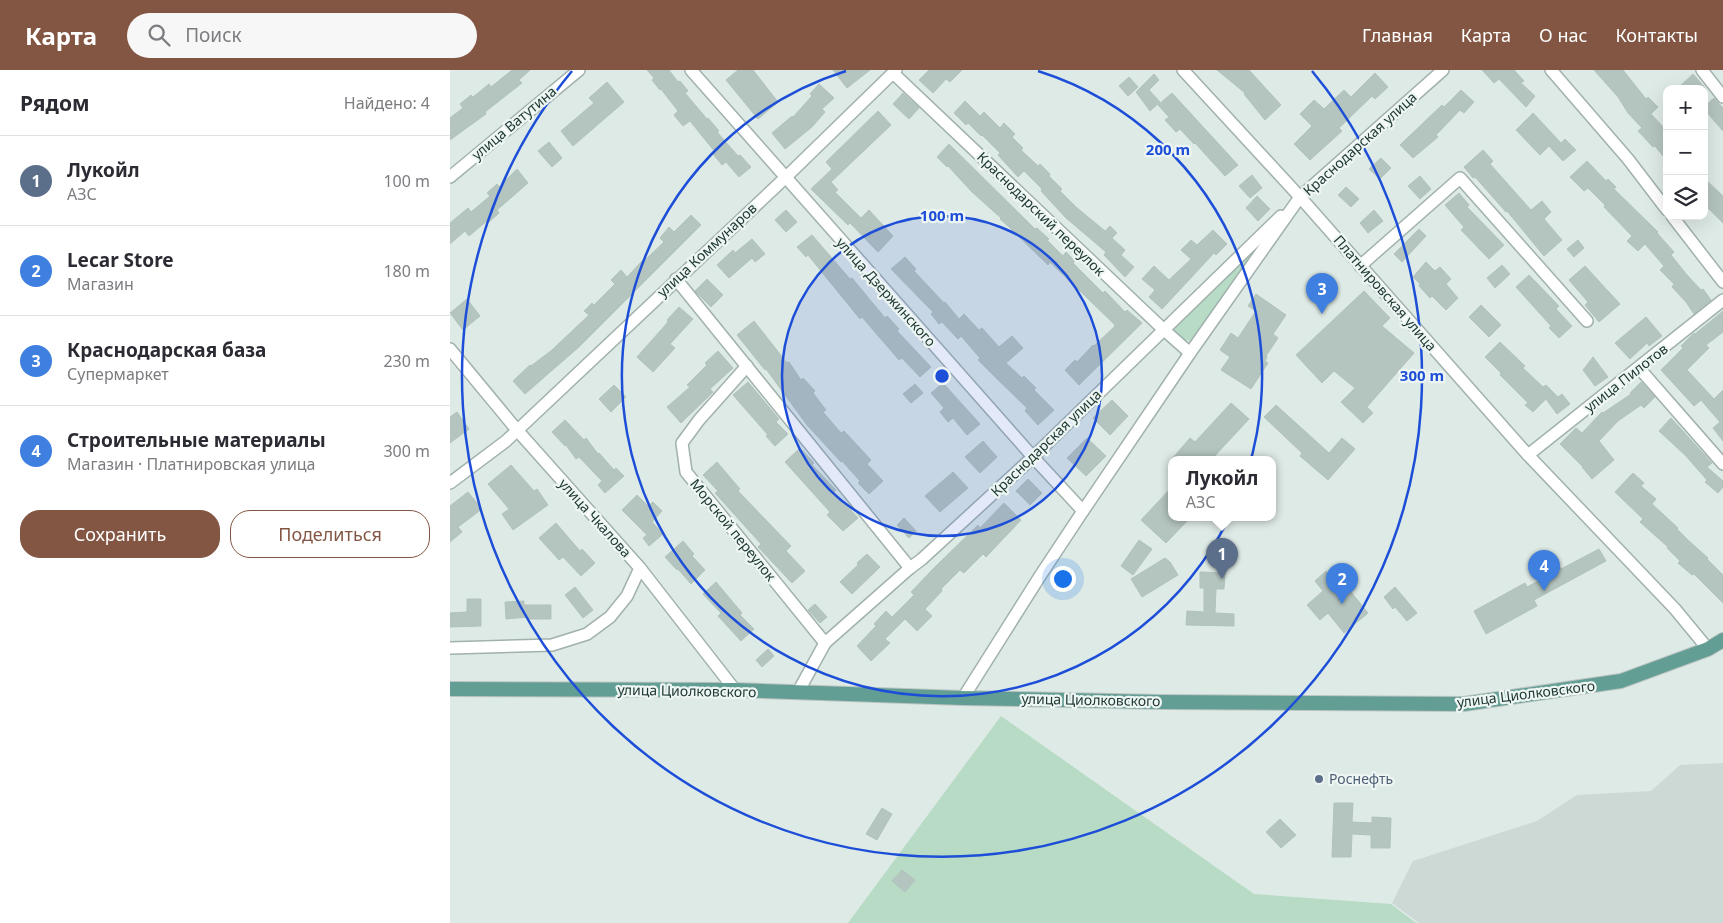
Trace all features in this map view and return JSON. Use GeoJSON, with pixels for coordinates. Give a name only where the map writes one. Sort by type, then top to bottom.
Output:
{"type":"FeatureCollection","features":[{"type":"Feature","properties":{"kind":"main road","name":"улица Циолковского"},"geometry":{"type":"LineString","coordinates":[[450,689],[735,690],[963,698],[1464,704],[1621,681],[1708,649],[1723,640]]}},
{"type":"Feature","properties":{"kind":"street","name":"улица Ватутина"},"geometry":{"type":"LineString","coordinates":[[450,177],[579,70]]}},
{"type":"Feature","properties":{"kind":"street","name":"улица Дзержинского"},"geometry":{"type":"LineString","coordinates":[[691,70],[1033,457],[1084,511]]}},
{"type":"Feature","properties":{"kind":"street","name":"Платнировская улица"},"geometry":{"type":"LineString","coordinates":[[1183,70],[1300,197],[1528,455],[1675,609],[1708,649]]}},
{"type":"Feature","properties":{"kind":"street","name":"Краснодарская улица"},"geometry":{"type":"LineString","coordinates":[[798,692],[825,643],[910,568],[922,560],[1033,457],[1300,197],[1443,70]]}},
{"type":"Feature","properties":{"kind":"street"},"geometry":{"type":"LineString","coordinates":[[1551,70],[1628,159],[1663,205]]}},
{"type":"Feature","properties":{"kind":"street"},"geometry":{"type":"LineString","coordinates":[[1702,70],[1723,97]]}},
{"type":"Feature","properties":{"kind":"street","name":"улица Коммунаров"},"geometry":{"type":"LineString","coordinates":[[450,483],[506,441],[785,178],[894,71]]}},
{"type":"Feature","properties":{"kind":"street","name":"Краснодарский переулок"},"geometry":{"type":"LineString","coordinates":[[894,71],[1190,353]]}},
{"type":"Feature","properties":{"kind":"street"},"geometry":{"type":"LineString","coordinates":[[1360,266],[1460,178],[1588,321]]}},
{"type":"Feature","properties":{"kind":"street","name":"Краснодарская улица"},"geometry":{"type":"LineString","coordinates":[[963,698],[1040,576],[1190,353],[1300,197]]}},
{"type":"Feature","properties":{"kind":"street"},"geometry":{"type":"LineString","coordinates":[[1675,220],[1723,282]]}},
{"type":"Feature","properties":{"kind":"street"},"geometry":{"type":"LineString","coordinates":[[676,279],[910,568]]}},
{"type":"Feature","properties":{"kind":"street","name":"улица Пилотов"},"geometry":{"type":"LineString","coordinates":[[1528,455],[1723,300]]}},
{"type":"Feature","properties":{"kind":"street","name":"улица Чкалова"},"geometry":{"type":"LineString","coordinates":[[450,349],[517,430],[640,568],[735,690]]}},
{"type":"Feature","properties":{"kind":"street","name":"Морской переулок"},"geometry":{"type":"LineString","coordinates":[[747,366],[698,420],[682,443],[686,472],[825,643]]}},
{"type":"Feature","properties":{"kind":"street"},"geometry":{"type":"LineString","coordinates":[[1639,368],[1723,464]]}},
{"type":"Feature","properties":{"kind":"street"},"geometry":{"type":"LineString","coordinates":[[450,648],[552,645],[587,634],[610,617],[627,596],[640,568]]}},
{"type":"Feature","properties":{"kind":"shaded area"},"geometry":{"type":"Polygon","coordinates":[[[1723,763],[1723,923],[1419,923],[1392,903],[1413,861],[1537,821],[1577,795],[1651,791],[1680,765],[1723,763]]]}},
{"type":"Feature","properties":{"kind":"green space"},"geometry":{"type":"Polygon","coordinates":[[[1267,235],[1197,341],[1179,340],[1170,329],[1267,235]]]}},
{"type":"Feature","properties":{"kind":"green space"},"geometry":{"type":"Polygon","coordinates":[[[1001,716],[1254,894],[1391,904],[1416,923],[848,923],[1001,716]]]}},
{"type":"Feature","properties":{"kind":"building"},"geometry":{"type":"Polygon","coordinates":[[[512,70],[530,70],[519,80],[522,83],[485,112],[486,114],[450,140],[450,118],[463,108],[460,104],[471,95],[473,97],[489,84],[491,87],[512,70]]]}},
{"type":"Feature","properties":{"kind":"building"},"geometry":{"type":"Polygon","coordinates":[[[647,70],[669,70],[688,91],[685,93],[719,131],[717,132],[738,156],[740,155],[751,167],[739,177],[726,162],[722,165],[713,154],[715,152],[690,121],[683,126],[674,115],[678,111],[652,80],[654,78],[647,70]]]}},
{"type":"Feature","properties":{"kind":"building"},"geometry":{"type":"Polygon","coordinates":[[[738,70],[753,70],[778,102],[758,119],[726,80],[738,70]]]}},
{"type":"Feature","properties":{"kind":"building"},"geometry":{"type":"Polygon","coordinates":[[[833,70],[870,70],[847,88],[833,70]]]}},
{"type":"Feature","properties":{"kind":"building"},"geometry":{"type":"Polygon","coordinates":[[[929,70],[962,70],[950,82],[946,79],[933,93],[919,80],[929,70]]]}},
{"type":"Feature","properties":{"kind":"building"},"geometry":{"type":"Polygon","coordinates":[[[1217,70],[1249,70],[1281,105],[1265,120],[1245,93],[1217,70]]]}},
{"type":"Feature","properties":{"kind":"building"},"geometry":{"type":"Polygon","coordinates":[[[1482,70],[1514,70],[1524,81],[1521,83],[1535,96],[1526,107],[1499,79],[1494,83],[1482,70]]]}},
{"type":"Feature","properties":{"kind":"building"},"geometry":{"type":"Polygon","coordinates":[[[1594,70],[1623,70],[1646,99],[1648,97],[1658,107],[1651,114],[1663,127],[1663,156],[1638,131],[1642,128],[1628,113],[1618,97],[1594,70]]]}},
{"type":"Feature","properties":{"kind":"building"},"geometry":{"type":"Polygon","coordinates":[[[1375,73],[1388,87],[1375,99],[1372,96],[1339,128],[1342,131],[1310,160],[1294,144],[1312,126],[1300,114],[1314,100],[1324,109],[1344,90],[1351,97],[1375,73]]]}},
{"type":"Feature","properties":{"kind":"building"},"geometry":{"type":"Polygon","coordinates":[[[1154,74],[1159,80],[1149,90],[1160,102],[1150,111],[1136,92],[1154,74]]]}},
{"type":"Feature","properties":{"kind":"building"},"geometry":{"type":"Polygon","coordinates":[[[1693,74],[1703,85],[1681,85],[1693,74]]]}},
{"type":"Feature","properties":{"kind":"building"},"geometry":{"type":"Polygon","coordinates":[[[1129,77],[1138,87],[1128,96],[1119,86],[1129,77]]]}},
{"type":"Feature","properties":{"kind":"building"},"geometry":{"type":"Polygon","coordinates":[[[607,82],[624,102],[573,146],[561,131],[594,103],[589,98],[607,82]]]}},
{"type":"Feature","properties":{"kind":"building"},"geometry":{"type":"Polygon","coordinates":[[[819,84],[834,98],[822,109],[825,112],[812,127],[785,149],[772,133],[793,117],[812,96],[810,94],[819,84]]]}},
{"type":"Feature","properties":{"kind":"building"},"geometry":{"type":"Polygon","coordinates":[[[1461,90],[1474,102],[1464,113],[1460,110],[1436,135],[1438,137],[1413,158],[1400,145],[1442,105],[1444,107],[1461,90]]]}},
{"type":"Feature","properties":{"kind":"building"},"geometry":{"type":"Polygon","coordinates":[[[903,93],[919,108],[909,119],[893,104],[903,93]]]}},
{"type":"Feature","properties":{"kind":"building"},"geometry":{"type":"Polygon","coordinates":[[[1172,93],[1238,165],[1225,176],[1180,129],[1176,132],[1165,120],[1169,117],[1158,105],[1172,93]]]}},
{"type":"Feature","properties":{"kind":"building"},"geometry":{"type":"Polygon","coordinates":[[[1714,98],[1723,108],[1723,131],[1708,114],[1708,103],[1714,98]]]}},
{"type":"Feature","properties":{"kind":"building"},"geometry":{"type":"Polygon","coordinates":[[[965,101],[980,116],[984,112],[1000,128],[1004,123],[1015,134],[1012,137],[1023,148],[1021,150],[1050,174],[1049,176],[1062,189],[1060,191],[1076,207],[1105,231],[1110,226],[1117,233],[1112,238],[1125,250],[1121,255],[1134,267],[1125,277],[1104,255],[1106,252],[1066,218],[1024,171],[1018,177],[998,155],[1000,153],[982,135],[968,123],[966,125],[954,113],[965,101]]]}},
{"type":"Feature","properties":{"kind":"building"},"geometry":{"type":"Polygon","coordinates":[[[878,111],[891,125],[831,182],[838,190],[835,192],[861,218],[869,210],[893,236],[878,252],[850,223],[848,225],[811,189],[832,169],[826,162],[878,111]]]}},
{"type":"Feature","properties":{"kind":"building"},"geometry":{"type":"Polygon","coordinates":[[[1533,113],[1561,143],[1565,139],[1576,150],[1563,161],[1549,146],[1540,155],[1516,130],[1533,113]]]}},
{"type":"Feature","properties":{"kind":"building"},"geometry":{"type":"Polygon","coordinates":[[[549,142],[562,158],[552,167],[538,151],[549,142]]]}},
{"type":"Feature","properties":{"kind":"building"},"geometry":{"type":"Polygon","coordinates":[[[949,144],[1035,229],[1037,228],[1049,239],[1047,240],[1063,256],[1066,252],[1075,261],[1073,263],[1103,293],[1105,291],[1125,312],[1127,310],[1142,323],[1079,385],[1065,370],[1075,360],[1077,362],[1115,326],[1114,324],[1050,262],[1048,265],[937,157],[949,144]]]}},
{"type":"Feature","properties":{"kind":"building"},"geometry":{"type":"Polygon","coordinates":[[[1483,150],[1493,161],[1490,164],[1531,210],[1542,201],[1551,212],[1544,219],[1562,240],[1544,256],[1507,211],[1464,167],[1483,150]]]}},
{"type":"Feature","properties":{"kind":"building"},"geometry":{"type":"Polygon","coordinates":[[[1381,158],[1391,168],[1380,179],[1369,169],[1381,158]]]}},
{"type":"Feature","properties":{"kind":"building"},"geometry":{"type":"Polygon","coordinates":[[[1587,161],[1606,181],[1608,179],[1616,187],[1614,189],[1658,232],[1674,252],[1671,255],[1711,300],[1694,314],[1672,287],[1674,284],[1660,270],[1664,266],[1645,244],[1638,251],[1627,241],[1632,236],[1604,207],[1605,205],[1588,188],[1584,191],[1570,177],[1587,161]]]}},
{"type":"Feature","properties":{"kind":"building"},"geometry":{"type":"Polygon","coordinates":[[[517,169],[528,183],[497,210],[499,213],[489,222],[488,220],[469,236],[465,231],[450,244],[450,223],[468,208],[471,212],[490,196],[487,193],[497,184],[499,187],[517,169]]]}},
{"type":"Feature","properties":{"kind":"building"},"geometry":{"type":"Polygon","coordinates":[[[1252,175],[1262,188],[1250,198],[1239,186],[1252,175]]]}},
{"type":"Feature","properties":{"kind":"building"},"geometry":{"type":"Polygon","coordinates":[[[1420,176],[1431,189],[1420,199],[1408,186],[1420,176]]]}},
{"type":"Feature","properties":{"kind":"building"},"geometry":{"type":"Polygon","coordinates":[[[1708,182],[1723,196],[1723,223],[1708,208],[1708,182]]]}},
{"type":"Feature","properties":{"kind":"building"},"geometry":{"type":"Polygon","coordinates":[[[1346,187],[1359,199],[1351,207],[1338,195],[1346,187]]]}},
{"type":"Feature","properties":{"kind":"building"},"geometry":{"type":"Polygon","coordinates":[[[1459,193],[1469,205],[1467,207],[1504,245],[1489,259],[1461,230],[1464,227],[1445,205],[1459,193]]]}},
{"type":"Feature","properties":{"kind":"building"},"geometry":{"type":"Polygon","coordinates":[[[1257,196],[1270,209],[1258,221],[1246,208],[1257,196]]]}},
{"type":"Feature","properties":{"kind":"building"},"geometry":{"type":"Polygon","coordinates":[[[786,210],[797,222],[786,232],[775,220],[786,210]]]}},
{"type":"Feature","properties":{"kind":"building"},"geometry":{"type":"Polygon","coordinates":[[[1374,210],[1383,221],[1368,233],[1360,223],[1374,210]]]}},
{"type":"Feature","properties":{"kind":"building"},"geometry":{"type":"Polygon","coordinates":[[[691,215],[701,225],[580,346],[525,394],[513,381],[530,365],[552,350],[589,315],[584,311],[592,303],[594,305],[615,284],[611,280],[621,270],[627,277],[664,242],[660,238],[669,227],[674,232],[691,215]]]}},
{"type":"Feature","properties":{"kind":"building"},"geometry":{"type":"Polygon","coordinates":[[[1419,229],[1426,236],[1402,262],[1394,254],[1419,229]]]}},
{"type":"Feature","properties":{"kind":"building"},"geometry":{"type":"Polygon","coordinates":[[[1213,230],[1227,244],[1216,255],[1214,253],[1162,309],[1149,297],[1155,290],[1142,279],[1154,266],[1169,280],[1191,259],[1181,250],[1191,240],[1197,245],[1213,230]]]}},
{"type":"Feature","properties":{"kind":"building"},"geometry":{"type":"Polygon","coordinates":[[[812,235],[850,279],[852,278],[885,318],[887,316],[899,329],[897,331],[931,367],[920,377],[902,358],[899,360],[862,317],[860,319],[808,255],[806,257],[797,247],[812,235]]]}},
{"type":"Feature","properties":{"kind":"building"},"geometry":{"type":"Polygon","coordinates":[[[752,239],[765,254],[755,262],[752,258],[729,278],[717,265],[733,250],[735,253],[752,239]]]}},
{"type":"Feature","properties":{"kind":"building"},"geometry":{"type":"Polygon","coordinates":[[[1578,240],[1584,248],[1574,257],[1567,249],[1578,240]]]}},
{"type":"Feature","properties":{"kind":"building"},"geometry":{"type":"Polygon","coordinates":[[[905,257],[916,269],[914,271],[959,319],[964,314],[979,330],[982,328],[999,347],[1012,336],[1023,348],[1006,363],[1022,378],[1024,376],[1036,388],[1034,390],[1054,410],[1038,425],[1025,411],[1027,408],[978,360],[980,358],[961,336],[958,339],[942,322],[939,324],[931,314],[933,312],[891,269],[905,257]]]}},
{"type":"Feature","properties":{"kind":"building"},"geometry":{"type":"Polygon","coordinates":[[[1426,262],[1435,271],[1440,267],[1451,279],[1446,284],[1458,298],[1446,310],[1432,296],[1430,298],[1413,277],[1426,262]]]}},
{"type":"Feature","properties":{"kind":"building"},"geometry":{"type":"Polygon","coordinates":[[[1502,265],[1510,274],[1495,288],[1487,278],[1502,265]]]}},
{"type":"Feature","properties":{"kind":"building"},"geometry":{"type":"Polygon","coordinates":[[[1585,266],[1620,304],[1599,322],[1585,305],[1588,302],[1569,280],[1585,266]]]}},
{"type":"Feature","properties":{"kind":"building"},"geometry":{"type":"Polygon","coordinates":[[[1529,275],[1559,306],[1556,309],[1572,326],[1559,338],[1549,328],[1551,326],[1516,287],[1529,275]]]}},
{"type":"Feature","properties":{"kind":"building"},"geometry":{"type":"Polygon","coordinates":[[[707,279],[723,295],[711,307],[695,291],[707,279]]]}},
{"type":"Feature","properties":{"kind":"building"},"geometry":{"type":"Polygon","coordinates":[[[1364,291],[1390,318],[1382,326],[1414,353],[1367,407],[1373,413],[1363,423],[1341,402],[1355,388],[1334,371],[1322,383],[1296,355],[1364,291]]]}},
{"type":"Feature","properties":{"kind":"building"},"geometry":{"type":"Polygon","coordinates":[[[1256,294],[1286,315],[1273,334],[1278,338],[1266,356],[1265,361],[1268,363],[1251,389],[1221,370],[1230,357],[1220,350],[1231,333],[1238,338],[1256,311],[1248,306],[1256,294]]]}},
{"type":"Feature","properties":{"kind":"building"},"geometry":{"type":"Polygon","coordinates":[[[467,299],[480,316],[463,330],[450,313],[467,299]]]}},
{"type":"Feature","properties":{"kind":"building"},"geometry":{"type":"Polygon","coordinates":[[[1481,305],[1501,325],[1489,337],[1469,317],[1481,305]]]}},
{"type":"Feature","properties":{"kind":"building"},"geometry":{"type":"Polygon","coordinates":[[[679,307],[693,319],[670,344],[675,348],[653,372],[637,357],[679,307]]]}},
{"type":"Feature","properties":{"kind":"building"},"geometry":{"type":"Polygon","coordinates":[[[1723,311],[1723,332],[1706,345],[1709,348],[1687,370],[1714,399],[1723,390],[1723,441],[1713,428],[1720,422],[1701,400],[1694,406],[1661,370],[1683,348],[1681,346],[1694,333],[1723,311]]]}},
{"type":"Feature","properties":{"kind":"building"},"geometry":{"type":"Polygon","coordinates":[[[1646,317],[1662,336],[1649,346],[1647,343],[1630,359],[1615,343],[1646,317]]]}},
{"type":"Feature","properties":{"kind":"building"},"geometry":{"type":"Polygon","coordinates":[[[754,321],[787,363],[789,362],[801,380],[803,378],[815,391],[813,393],[826,410],[823,412],[841,433],[844,431],[871,460],[867,464],[883,481],[869,494],[858,483],[860,481],[807,425],[766,369],[737,335],[754,321]]]}},
{"type":"Feature","properties":{"kind":"building"},"geometry":{"type":"Polygon","coordinates":[[[1500,342],[1543,387],[1546,385],[1558,397],[1562,394],[1570,404],[1557,414],[1546,399],[1533,412],[1525,405],[1528,403],[1485,357],[1500,342]]]}},
{"type":"Feature","properties":{"kind":"building"},"geometry":{"type":"Polygon","coordinates":[[[718,351],[733,368],[710,389],[713,392],[681,423],[667,407],[690,387],[687,385],[707,365],[705,363],[718,351]]]}},
{"type":"Feature","properties":{"kind":"building"},"geometry":{"type":"Polygon","coordinates":[[[1593,357],[1608,377],[1595,386],[1583,370],[1593,357]]]}},
{"type":"Feature","properties":{"kind":"building"},"geometry":{"type":"Polygon","coordinates":[[[748,382],[779,419],[776,422],[788,434],[775,446],[766,436],[768,435],[733,395],[748,382]]]}},
{"type":"Feature","properties":{"kind":"building"},"geometry":{"type":"Polygon","coordinates":[[[1641,382],[1655,397],[1644,408],[1641,405],[1618,421],[1599,441],[1614,460],[1592,479],[1560,444],[1576,428],[1582,433],[1602,412],[1631,394],[1641,382]]]}},
{"type":"Feature","properties":{"kind":"building"},"geometry":{"type":"Polygon","coordinates":[[[943,383],[980,424],[967,435],[953,418],[948,422],[940,412],[944,408],[931,393],[943,383]]]}},
{"type":"Feature","properties":{"kind":"building"},"geometry":{"type":"Polygon","coordinates":[[[915,384],[923,393],[911,403],[903,394],[915,384]]]}},
{"type":"Feature","properties":{"kind":"building"},"geometry":{"type":"Polygon","coordinates":[[[614,385],[626,397],[611,412],[599,399],[614,385]]]}},
{"type":"Feature","properties":{"kind":"building"},"geometry":{"type":"Polygon","coordinates":[[[1112,400],[1128,416],[1110,435],[1093,418],[1112,400]]]}},
{"type":"Feature","properties":{"kind":"building"},"geometry":{"type":"Polygon","coordinates":[[[1231,403],[1249,419],[1215,456],[1174,456],[1190,438],[1195,442],[1231,403]]]}},
{"type":"Feature","properties":{"kind":"building"},"geometry":{"type":"Polygon","coordinates":[[[1276,405],[1329,453],[1342,438],[1355,449],[1328,480],[1300,456],[1302,453],[1264,417],[1276,405]]]}},
{"type":"Feature","properties":{"kind":"building"},"geometry":{"type":"Polygon","coordinates":[[[457,412],[469,429],[450,443],[450,417],[457,412]]]}},
{"type":"Feature","properties":{"kind":"building"},"geometry":{"type":"Polygon","coordinates":[[[1671,418],[1712,463],[1707,467],[1723,481],[1723,487],[1718,493],[1705,482],[1707,480],[1685,455],[1659,431],[1671,418]]]}},
{"type":"Feature","properties":{"kind":"building"},"geometry":{"type":"Polygon","coordinates":[[[565,420],[584,440],[586,438],[598,454],[614,470],[616,468],[624,476],[605,493],[598,485],[602,481],[579,457],[576,459],[566,445],[552,432],[565,420]]]}},
{"type":"Feature","properties":{"kind":"building"},"geometry":{"type":"Polygon","coordinates":[[[1087,438],[1106,456],[1086,476],[1067,458],[1087,438]]]}},
{"type":"Feature","properties":{"kind":"building"},"geometry":{"type":"Polygon","coordinates":[[[983,441],[997,457],[980,473],[965,457],[983,441]]]}},
{"type":"Feature","properties":{"kind":"building"},"geometry":{"type":"Polygon","coordinates":[[[800,448],[814,463],[812,465],[836,490],[834,492],[858,518],[843,531],[827,515],[830,512],[785,462],[800,448]]]}},
{"type":"Feature","properties":{"kind":"building"},"geometry":{"type":"Polygon","coordinates":[[[717,462],[740,489],[738,491],[791,546],[786,551],[805,571],[792,583],[758,547],[761,544],[715,493],[718,491],[703,475],[717,462]]]}},
{"type":"Feature","properties":{"kind":"building"},"geometry":{"type":"Polygon","coordinates":[[[511,465],[534,491],[537,489],[548,505],[513,530],[502,514],[509,509],[488,484],[511,465]]]}},
{"type":"Feature","properties":{"kind":"building"},"geometry":{"type":"Polygon","coordinates":[[[953,472],[968,488],[940,512],[925,496],[953,472]]]}},
{"type":"Feature","properties":{"kind":"building"},"geometry":{"type":"Polygon","coordinates":[[[1633,473],[1644,483],[1641,486],[1656,499],[1652,504],[1723,575],[1723,603],[1694,574],[1692,575],[1678,563],[1680,561],[1668,547],[1640,522],[1643,519],[1615,492],[1633,473]]]}},
{"type":"Feature","properties":{"kind":"building"},"geometry":{"type":"Polygon","coordinates":[[[1028,479],[1042,493],[1030,505],[1016,491],[1028,479]]]}},
{"type":"Feature","properties":{"kind":"building"},"geometry":{"type":"Polygon","coordinates":[[[1168,491],[1168,521],[1187,521],[1166,543],[1141,520],[1168,491]]]}},
{"type":"Feature","properties":{"kind":"building"},"geometry":{"type":"Polygon","coordinates":[[[468,492],[482,509],[458,527],[462,532],[450,542],[450,506],[468,492]]]}},
{"type":"Feature","properties":{"kind":"building"},"geometry":{"type":"Polygon","coordinates":[[[637,495],[648,506],[653,502],[662,511],[652,522],[663,534],[649,546],[643,538],[647,535],[622,510],[637,495]]]}},
{"type":"Feature","properties":{"kind":"building"},"geometry":{"type":"Polygon","coordinates":[[[1004,503],[1021,520],[986,557],[983,554],[964,573],[960,570],[941,589],[942,591],[925,609],[932,616],[917,631],[905,619],[885,639],[890,643],[871,661],[857,646],[876,626],[874,624],[886,611],[892,617],[914,595],[911,592],[933,569],[978,525],[980,528],[1004,503]]]}},
{"type":"Feature","properties":{"kind":"building"},"geometry":{"type":"Polygon","coordinates":[[[904,518],[916,531],[909,538],[897,525],[904,518]]]}},
{"type":"Feature","properties":{"kind":"building"},"geometry":{"type":"Polygon","coordinates":[[[556,523],[580,551],[582,549],[595,563],[581,576],[563,557],[559,560],[539,538],[556,523]]]}},
{"type":"Feature","properties":{"kind":"building"},"geometry":{"type":"Polygon","coordinates":[[[1139,540],[1152,549],[1133,575],[1121,566],[1139,540]]]}},
{"type":"Feature","properties":{"kind":"building"},"geometry":{"type":"Polygon","coordinates":[[[683,541],[694,554],[692,556],[705,570],[691,584],[665,557],[683,541]]]}},
{"type":"Feature","properties":{"kind":"building"},"geometry":{"type":"Polygon","coordinates":[[[1599,549],[1606,561],[1534,600],[1537,606],[1486,634],[1474,611],[1525,583],[1527,587],[1542,579],[1537,569],[1555,559],[1561,569],[1599,549]]]}},
{"type":"Feature","properties":{"kind":"building"},"geometry":{"type":"Polygon","coordinates":[[[867,554],[880,567],[852,594],[840,582],[867,554]]]}},
{"type":"Feature","properties":{"kind":"building"},"geometry":{"type":"Polygon","coordinates":[[[1165,558],[1170,562],[1178,575],[1142,597],[1131,579],[1165,558]]]}},
{"type":"Feature","properties":{"kind":"building"},"geometry":{"type":"Polygon","coordinates":[[[1326,571],[1343,591],[1347,587],[1368,613],[1344,633],[1328,613],[1320,620],[1307,605],[1323,591],[1315,581],[1326,571]]]}},
{"type":"Feature","properties":{"kind":"building"},"geometry":{"type":"Polygon","coordinates":[[[1200,572],[1225,573],[1224,589],[1216,589],[1215,613],[1234,614],[1234,626],[1186,625],[1187,611],[1204,612],[1204,588],[1200,588],[1200,572]]]}},
{"type":"Feature","properties":{"kind":"building"},"geometry":{"type":"Polygon","coordinates":[[[716,582],[742,613],[740,615],[754,629],[741,641],[718,616],[721,613],[703,594],[716,582]]]}},
{"type":"Feature","properties":{"kind":"building"},"geometry":{"type":"Polygon","coordinates":[[[575,587],[593,610],[583,618],[565,595],[575,587]]]}},
{"type":"Feature","properties":{"kind":"building"},"geometry":{"type":"Polygon","coordinates":[[[1395,587],[1417,613],[1407,621],[1395,607],[1393,609],[1384,597],[1395,587]]]}},
{"type":"Feature","properties":{"kind":"building"},"geometry":{"type":"Polygon","coordinates":[[[467,599],[481,599],[481,626],[450,627],[450,613],[467,612],[467,599]]]}},
{"type":"Feature","properties":{"kind":"building"},"geometry":{"type":"Polygon","coordinates":[[[524,601],[524,605],[551,605],[551,619],[528,619],[528,617],[506,619],[505,602],[524,601]]]}},
{"type":"Feature","properties":{"kind":"building"},"geometry":{"type":"Polygon","coordinates":[[[815,604],[827,617],[820,623],[808,610],[815,604]]]}},
{"type":"Feature","properties":{"kind":"building"},"geometry":{"type":"Polygon","coordinates":[[[768,649],[774,656],[762,667],[756,660],[768,649]]]}},
{"type":"Feature","properties":{"kind":"building"},"geometry":{"type":"Polygon","coordinates":[[[1334,803],[1353,803],[1352,822],[1372,823],[1372,817],[1391,818],[1390,848],[1371,848],[1371,835],[1352,834],[1351,857],[1332,857],[1334,803]]]}},
{"type":"Feature","properties":{"kind":"building"},"geometry":{"type":"Polygon","coordinates":[[[882,808],[892,814],[877,840],[866,834],[882,808]]]}},
{"type":"Feature","properties":{"kind":"building"},"geometry":{"type":"Polygon","coordinates":[[[1280,819],[1296,835],[1281,848],[1266,832],[1280,819]]]}},
{"type":"Feature","properties":{"kind":"building"},"geometry":{"type":"Polygon","coordinates":[[[902,870],[915,880],[905,892],[892,881],[902,870]]]}},
{"type":"Feature","properties":{"kind":"place","name":"Краснодарская база"},"geometry":{"type":"Point","coordinates":[1322,314]}},
{"type":"Feature","properties":{"kind":"place","name":"Лукойл"},"geometry":{"type":"Point","coordinates":[1222,579]}},
{"type":"Feature","properties":{"kind":"place","name":"Строительные материалы"},"geometry":{"type":"Point","coordinates":[1544,591]}},
{"type":"Feature","properties":{"kind":"place","name":"Lecar Store"},"geometry":{"type":"Point","coordinates":[1342,604]}},
{"type":"Feature","properties":{"kind":"place","name":"Роснефть"},"geometry":{"type":"Point","coordinates":[1319,779]}}]}
